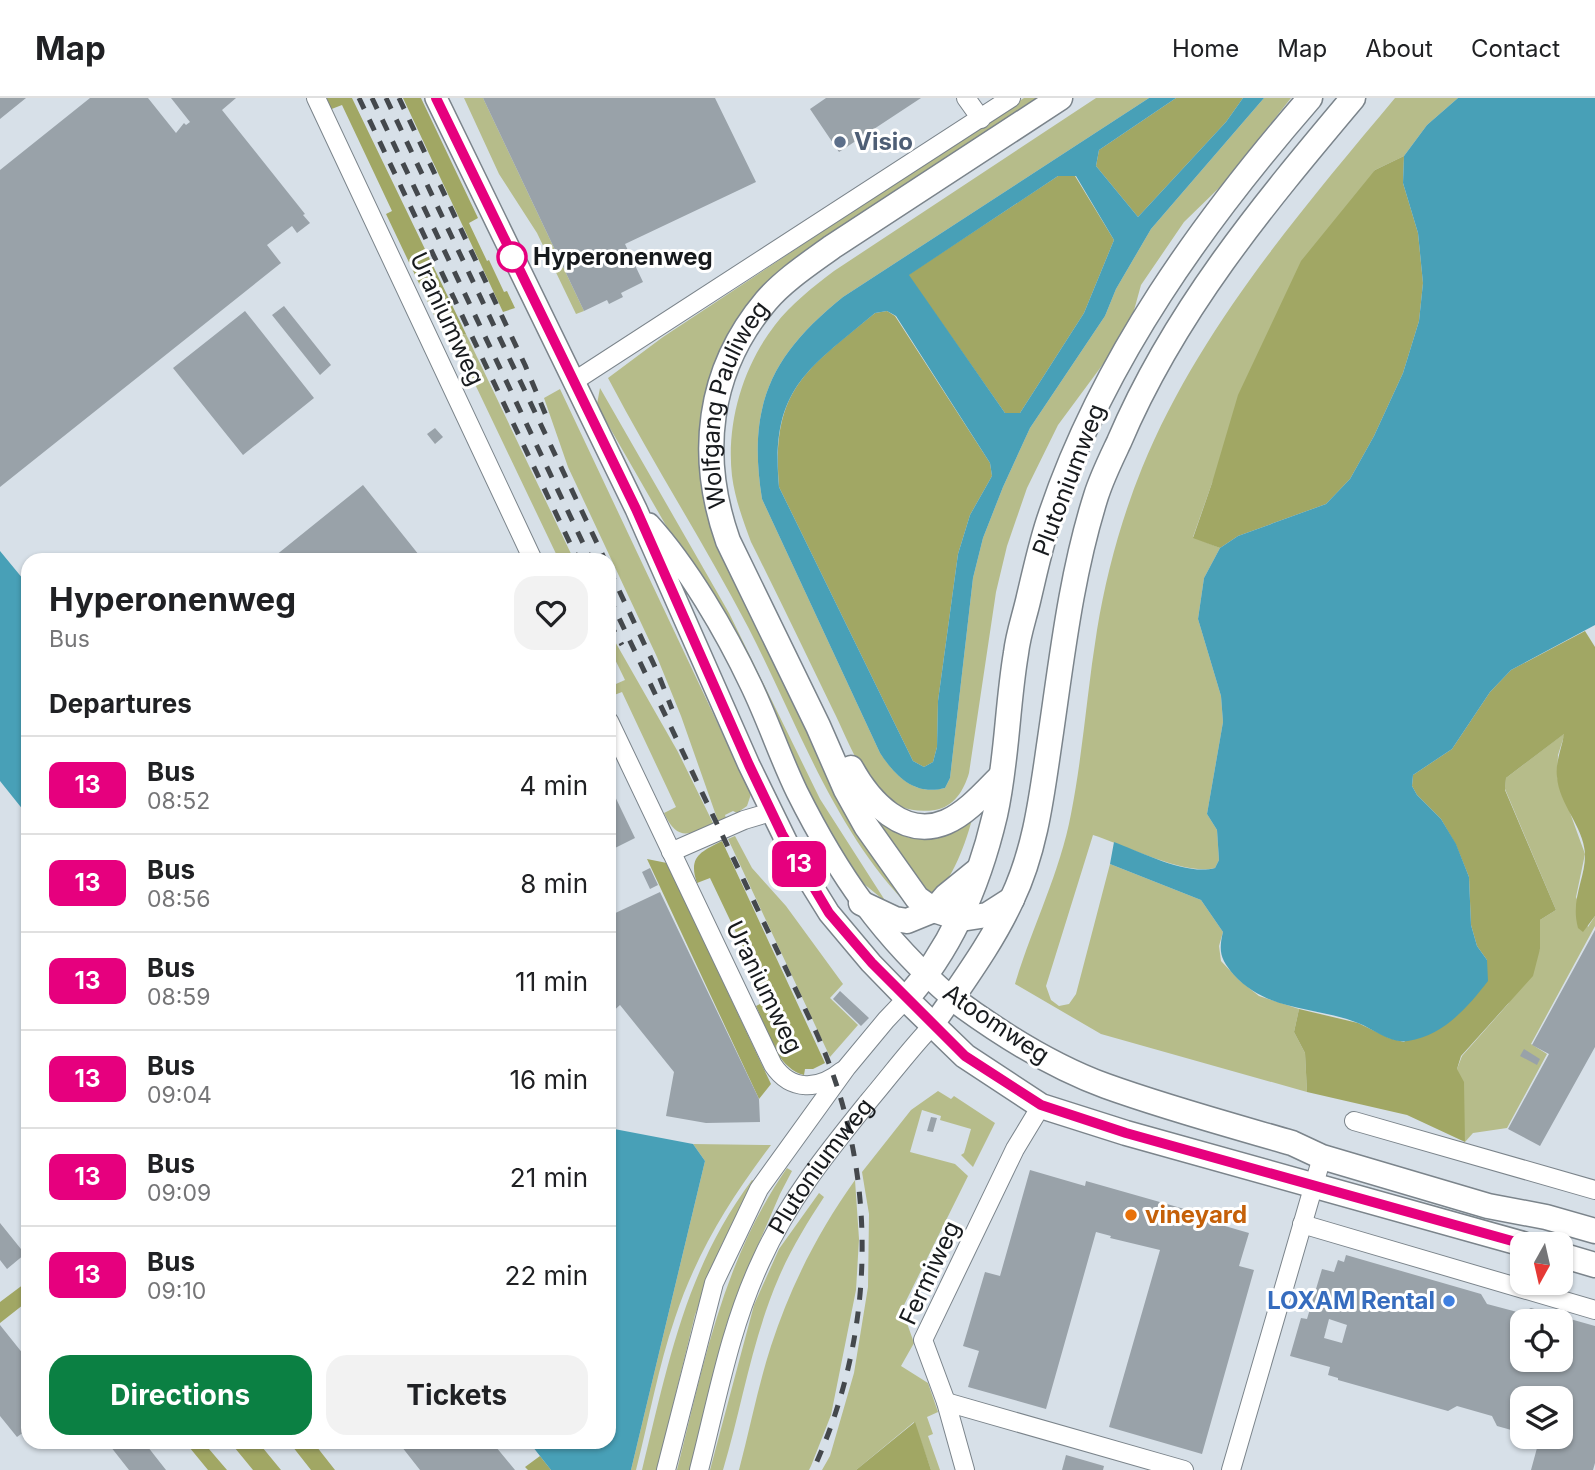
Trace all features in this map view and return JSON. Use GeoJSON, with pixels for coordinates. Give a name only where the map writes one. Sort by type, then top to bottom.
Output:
{"type":"FeatureCollection","features":[{"type":"Feature","properties":{"kind":"main road","name":"Wolfgang Pauliweg"},"geometry":{"type":"LineString","coordinates":[[961,919],[933,910],[917,898],[866,826],[846,790],[818,726],[728,541],[717,510],[710,449],[714,405],[722,377],[740,338],[767,300],[797,273],[832,247],[1060,98]]}},
{"type":"Feature","properties":{"kind":"main road","name":"Wolfgang Pauliweg"},"geometry":{"type":"LineString","coordinates":[[1001,776],[957,816],[945,823],[930,826],[916,825],[891,816],[879,807],[861,786],[746,551],[724,485],[722,446],[726,410],[737,371],[766,321],[821,269],[1077,98]]}},
{"type":"Feature","properties":{"kind":"main road","name":"Plutoniumweg"},"geometry":{"type":"LineString","coordinates":[[906,999],[926,976],[961,919],[979,869],[995,815],[1016,650],[1050,516],[1074,453],[1105,386],[1163,288],[1270,143],[1310,98]]}},
{"type":"Feature","properties":{"kind":"main road","name":"Plutoniumweg"},"geometry":{"type":"LineString","coordinates":[[952,998],[981,955],[1013,898],[1032,843],[1041,799],[1070,599],[1097,494],[1134,407],[1185,313],[1272,195],[1353,98]]}},
{"type":"Feature","properties":{"kind":"main road"},"geometry":{"type":"LineString","coordinates":[[861,902],[895,919],[907,921],[933,910],[979,869]]}},
{"type":"Feature","properties":{"kind":"main road"},"geometry":{"type":"LineString","coordinates":[[961,919],[987,915],[1013,898]]}},
{"type":"Feature","properties":{"kind":"main road","name":"Atoomweg"},"geometry":{"type":"LineString","coordinates":[[952,998],[987,1024],[1050,1061],[1104,1086],[1292,1143],[1322,1157],[1488,1206],[1546,1217],[1595,1231]]}},
{"type":"Feature","properties":{"kind":"main road","name":"Atoomweg"},"geometry":{"type":"LineString","coordinates":[[906,999],[965,1056],[1041,1105],[1126,1133],[1510,1240]]}},
{"type":"Feature","properties":{"kind":"main road"},"geometry":{"type":"LineString","coordinates":[[1573,1259],[1595,1265]]}},
{"type":"Feature","properties":{"kind":"street","name":"Uraniumweg"},"geometry":{"type":"LineString","coordinates":[[316,98],[530,553]]}},
{"type":"Feature","properties":{"kind":"street","name":"Atoomweg"},"geometry":{"type":"LineString","coordinates":[[436,98],[636,509],[771,812],[793,855],[829,913],[906,999]]}},
{"type":"Feature","properties":{"kind":"street"},"geometry":{"type":"LineString","coordinates":[[966,98],[981,119]]}},
{"type":"Feature","properties":{"kind":"street"},"geometry":{"type":"LineString","coordinates":[[573,382],[1012,98]]}},
{"type":"Feature","properties":{"kind":"street","name":"Atoomweg"},"geometry":{"type":"LineString","coordinates":[[636,509],[674,552],[711,613],[751,684],[796,790],[825,846],[861,902],[897,946],[952,998]]}},
{"type":"Feature","properties":{"kind":"street","name":"Uraniumweg"},"geometry":{"type":"LineString","coordinates":[[616,736],[773,1065],[790,1082],[801,1086],[823,1083],[847,1067]]}},
{"type":"Feature","properties":{"kind":"street"},"geometry":{"type":"LineString","coordinates":[[671,852],[744,820],[771,812]]}},
{"type":"Feature","properties":{"kind":"street","name":"Plutoniumweg"},"geometry":{"type":"LineString","coordinates":[[699,1470],[726,1357],[760,1263],[772,1239],[817,1165],[952,998]]}},
{"type":"Feature","properties":{"kind":"street","name":"Plutoniumweg"},"geometry":{"type":"LineString","coordinates":[[666,1470],[714,1283],[759,1189],[847,1067],[906,999]]}},
{"type":"Feature","properties":{"kind":"street","name":"Fermiweg"},"geometry":{"type":"LineString","coordinates":[[965,1470],[946,1402],[923,1340],[1015,1149],[1041,1105]]}},
{"type":"Feature","properties":{"kind":"street"},"geometry":{"type":"LineString","coordinates":[[1354,1121],[1595,1190]]}},
{"type":"Feature","properties":{"kind":"street"},"geometry":{"type":"LineString","coordinates":[[1231,1470],[1322,1157]]}},
{"type":"Feature","properties":{"kind":"street"},"geometry":{"type":"LineString","coordinates":[[1302,1224],[1595,1310]]}},
{"type":"Feature","properties":{"kind":"street"},"geometry":{"type":"LineString","coordinates":[[946,1402],[1184,1470]]}},
{"type":"Feature","properties":{"kind":"green space"},"geometry":{"type":"Polygon","coordinates":[[[324,98],[352,98],[466,334],[444,336],[386,214],[392,211],[342,105],[329,110],[324,98]]]}},
{"type":"Feature","properties":{"kind":"green space"},"geometry":{"type":"Polygon","coordinates":[[[403,98],[421,98],[478,218],[469,223],[487,261],[489,260],[515,308],[503,312],[403,98]]]}},
{"type":"Feature","properties":{"kind":"green space"},"geometry":{"type":"Polygon","coordinates":[[[464,98],[483,98],[584,311],[576,314],[537,233],[499,174],[464,98]]]}},
{"type":"Feature","properties":{"kind":"green space"},"geometry":{"type":"Polygon","coordinates":[[[1024,98],[1048,98],[750,312],[704,478],[912,909],[885,879],[839,812],[748,627],[608,378],[663,337],[1024,98]]]}},
{"type":"Feature","properties":{"kind":"green space"},"geometry":{"type":"Polygon","coordinates":[[[1096,98],[1149,98],[843,297],[818,318],[782,362],[770,384],[762,409],[758,436],[758,466],[762,499],[880,753],[899,776],[915,787],[934,790],[945,788],[950,778],[973,578],[983,538],[1030,428],[1105,316],[1116,289],[1151,229],[1264,98],[1291,98],[1221,186],[1184,222],[1141,285],[1133,314],[1109,356],[1058,425],[1027,488],[1007,546],[996,592],[967,779],[957,797],[948,805],[935,810],[913,810],[893,803],[881,794],[860,765],[751,542],[737,501],[732,476],[732,436],[739,396],[764,341],[781,317],[810,290],[834,271],[1096,98]]]}},
{"type":"Feature","properties":{"kind":"green space"},"geometry":{"type":"Polygon","coordinates":[[[1176,98],[1243,98],[1226,122],[1138,217],[1096,166],[1099,150],[1176,98]]]}},
{"type":"Feature","properties":{"kind":"green space"},"geometry":{"type":"Polygon","coordinates":[[[1395,98],[1458,98],[1427,125],[1404,156],[1375,170],[1212,483],[1193,537],[1220,548],[1204,578],[1198,619],[1221,696],[1223,722],[1207,814],[1217,830],[1219,860],[1215,868],[1188,868],[1093,835],[1046,986],[1051,1000],[1059,1006],[1069,1004],[1076,994],[1110,864],[1201,900],[1223,932],[1219,946],[1221,961],[1259,996],[1299,1009],[1294,1032],[1305,1053],[1307,1092],[1101,1034],[1015,984],[1066,836],[1105,589],[1121,528],[1142,468],[1165,417],[1222,320],[1323,184],[1395,98]]]}},
{"type":"Feature","properties":{"kind":"green space"},"geometry":{"type":"Polygon","coordinates":[[[1404,156],[1403,183],[1418,233],[1423,283],[1419,321],[1403,373],[1374,436],[1350,479],[1326,504],[1238,536],[1220,548],[1193,538],[1238,395],[1301,261],[1375,170],[1404,156]]]}},
{"type":"Feature","properties":{"kind":"green space"},"geometry":{"type":"Polygon","coordinates":[[[1058,176],[1075,176],[1114,240],[1084,313],[1020,413],[1005,413],[908,275],[1058,176]]]}},
{"type":"Feature","properties":{"kind":"green space"},"geometry":{"type":"Polygon","coordinates":[[[887,311],[895,316],[990,463],[992,476],[970,515],[958,554],[938,701],[937,747],[933,762],[924,767],[913,761],[779,487],[781,426],[798,385],[830,350],[875,313],[887,311]]]}},
{"type":"Feature","properties":{"kind":"green space"},"geometry":{"type":"Polygon","coordinates":[[[466,334],[571,553],[556,553],[452,336],[466,334]]]}},
{"type":"Feature","properties":{"kind":"green space"},"geometry":{"type":"Polygon","coordinates":[[[600,388],[729,613],[820,799],[886,902],[858,879],[812,802],[756,682],[603,416],[597,404],[600,388]]]}},
{"type":"Feature","properties":{"kind":"green space"},"geometry":{"type":"Polygon","coordinates":[[[560,389],[751,794],[747,806],[737,813],[733,811],[725,815],[726,818],[718,821],[681,716],[616,569],[616,553],[608,553],[568,467],[544,398],[560,389]]]}},
{"type":"Feature","properties":{"kind":"green space"},"geometry":{"type":"Polygon","coordinates":[[[1585,631],[1595,647],[1595,916],[1583,932],[1578,928],[1576,908],[1585,853],[1557,777],[1564,734],[1506,778],[1505,790],[1556,910],[1540,920],[1540,949],[1533,976],[1461,1056],[1457,1069],[1464,1082],[1465,1142],[1407,1115],[1307,1092],[1305,1053],[1294,1032],[1299,1009],[1358,1023],[1404,1042],[1487,960],[1477,946],[1471,925],[1469,877],[1456,845],[1441,819],[1417,795],[1412,786],[1413,775],[1452,749],[1490,692],[1511,670],[1585,631]]]}},
{"type":"Feature","properties":{"kind":"green space"},"geometry":{"type":"Polygon","coordinates":[[[616,643],[678,752],[713,823],[684,833],[679,832],[669,822],[664,813],[676,807],[622,692],[616,694],[616,684],[625,680],[616,661],[616,643]]]}},
{"type":"Feature","properties":{"kind":"green space"},"geometry":{"type":"Polygon","coordinates":[[[1565,733],[1558,755],[1557,777],[1585,854],[1576,897],[1588,927],[1595,916],[1595,926],[1531,1044],[1547,1054],[1507,1128],[1473,1133],[1465,1142],[1457,1069],[1462,1056],[1508,1004],[1540,949],[1540,920],[1556,910],[1505,789],[1506,778],[1565,733]]]}},
{"type":"Feature","properties":{"kind":"green space"},"geometry":{"type":"Polygon","coordinates":[[[861,797],[888,827],[906,837],[916,839],[938,834],[974,812],[958,860],[931,903],[861,797]]]}},
{"type":"Feature","properties":{"kind":"green space"},"geometry":{"type":"Polygon","coordinates":[[[735,836],[752,868],[786,906],[843,984],[830,998],[858,1025],[830,1057],[728,839],[735,836]]]}},
{"type":"Feature","properties":{"kind":"green space"},"geometry":{"type":"Polygon","coordinates":[[[722,841],[825,1063],[813,1069],[805,1069],[804,1075],[786,1065],[769,1036],[756,1006],[768,1000],[710,878],[697,883],[695,861],[702,852],[722,841]]]}},
{"type":"Feature","properties":{"kind":"green space"},"geometry":{"type":"Polygon","coordinates":[[[647,859],[667,863],[771,1084],[759,1099],[647,859]]]}},
{"type":"Feature","properties":{"kind":"green space"},"geometry":{"type":"Polygon","coordinates":[[[938,1091],[951,1099],[954,1096],[995,1123],[973,1167],[961,1155],[971,1129],[940,1120],[941,1116],[922,1110],[910,1152],[955,1164],[968,1176],[902,1309],[914,1343],[901,1366],[928,1383],[938,1412],[927,1417],[933,1434],[928,1436],[940,1470],[931,1470],[914,1422],[856,1470],[822,1470],[830,1456],[854,1373],[868,1287],[869,1214],[862,1172],[911,1110],[938,1091]]]}},
{"type":"Feature","properties":{"kind":"green space"},"geometry":{"type":"Polygon","coordinates":[[[693,1144],[771,1145],[728,1207],[683,1294],[659,1374],[636,1470],[631,1470],[705,1161],[693,1144]]]}},
{"type":"Feature","properties":{"kind":"green space"},"geometry":{"type":"Polygon","coordinates":[[[787,1168],[792,1171],[737,1294],[726,1326],[690,1470],[677,1470],[707,1352],[731,1276],[765,1203],[787,1168]]]}},
{"type":"Feature","properties":{"kind":"green space"},"geometry":{"type":"Polygon","coordinates":[[[752,1180],[755,1182],[723,1242],[695,1315],[657,1470],[642,1470],[671,1356],[695,1284],[729,1214],[752,1180]]]}},
{"type":"Feature","properties":{"kind":"green space"},"geometry":{"type":"Polygon","coordinates":[[[855,1180],[859,1239],[856,1290],[831,1415],[811,1466],[809,1470],[739,1470],[766,1361],[787,1302],[817,1239],[855,1180]]]}},
{"type":"Feature","properties":{"kind":"green space"},"geometry":{"type":"Polygon","coordinates":[[[819,1193],[824,1197],[789,1256],[770,1300],[754,1348],[723,1470],[710,1470],[754,1305],[779,1249],[819,1193]]]}},
{"type":"Feature","properties":{"kind":"green space"},"geometry":{"type":"Polygon","coordinates":[[[21,1286],[21,1306],[0,1323],[0,1302],[21,1286]]]}},
{"type":"Feature","properties":{"kind":"green space"},"geometry":{"type":"Polygon","coordinates":[[[915,1422],[931,1470],[856,1470],[915,1422]]]}},
{"type":"Feature","properties":{"kind":"green space"},"geometry":{"type":"Polygon","coordinates":[[[191,1449],[209,1449],[227,1470],[208,1470],[191,1449]]]}},
{"type":"Feature","properties":{"kind":"green space"},"geometry":{"type":"Polygon","coordinates":[[[236,1449],[264,1449],[281,1470],[253,1470],[236,1449]]]}},
{"type":"Feature","properties":{"kind":"green space"},"geometry":{"type":"Polygon","coordinates":[[[294,1449],[318,1449],[335,1470],[311,1470],[294,1449]]]}},
{"type":"Feature","properties":{"kind":"green space"},"geometry":{"type":"Polygon","coordinates":[[[540,1456],[551,1470],[528,1470],[525,1467],[540,1456]]]}},
{"type":"Feature","properties":{"kind":"water"},"geometry":{"type":"Polygon","coordinates":[[[1149,98],[1176,98],[1099,150],[1096,166],[1138,217],[1226,122],[1243,98],[1264,98],[1151,229],[1116,289],[1105,316],[1030,428],[983,538],[973,578],[950,778],[945,788],[934,790],[915,787],[900,777],[880,753],[762,499],[758,436],[762,409],[770,384],[798,340],[843,297],[1149,98]],[[1058,176],[909,275],[1005,413],[1020,413],[1084,313],[1114,240],[1076,176],[1058,176]],[[887,311],[875,313],[830,350],[798,385],[787,404],[781,426],[779,487],[913,761],[924,767],[933,762],[937,747],[938,701],[958,554],[970,515],[992,476],[990,463],[896,316],[887,311]]]}},
{"type":"Feature","properties":{"kind":"water"},"geometry":{"type":"Polygon","coordinates":[[[1458,98],[1595,98],[1595,625],[1511,670],[1490,692],[1452,749],[1413,775],[1412,786],[1417,795],[1441,819],[1456,844],[1469,877],[1471,925],[1477,946],[1487,960],[1488,981],[1472,1001],[1444,1026],[1421,1038],[1401,1041],[1342,1018],[1277,1002],[1247,987],[1223,960],[1223,932],[1201,900],[1110,864],[1114,842],[1164,862],[1191,869],[1215,868],[1219,860],[1217,830],[1207,814],[1223,722],[1221,696],[1198,619],[1204,578],[1220,548],[1238,536],[1326,504],[1350,479],[1374,436],[1403,373],[1419,321],[1423,283],[1418,233],[1403,183],[1404,156],[1427,125],[1458,98]]]}},
{"type":"Feature","properties":{"kind":"water"},"geometry":{"type":"Polygon","coordinates":[[[0,551],[21,576],[21,807],[0,781],[0,551]]]}},
{"type":"Feature","properties":{"kind":"water"},"geometry":{"type":"Polygon","coordinates":[[[616,1129],[693,1144],[705,1161],[631,1470],[551,1470],[534,1449],[616,1449],[616,1129]]]}},
{"type":"Feature","properties":{"kind":"building"},"geometry":{"type":"Polygon","coordinates":[[[0,98],[26,98],[0,119],[0,98]]]}},
{"type":"Feature","properties":{"kind":"building"},"geometry":{"type":"Polygon","coordinates":[[[90,98],[148,98],[176,133],[184,123],[186,125],[190,122],[171,98],[236,98],[222,110],[310,223],[297,233],[292,226],[267,245],[281,263],[0,487],[0,170],[90,98]]]}},
{"type":"Feature","properties":{"kind":"building"},"geometry":{"type":"Polygon","coordinates":[[[483,98],[715,98],[756,182],[625,244],[643,282],[621,293],[623,297],[609,304],[607,300],[584,311],[483,98]]]}},
{"type":"Feature","properties":{"kind":"building"},"geometry":{"type":"Polygon","coordinates":[[[826,98],[921,98],[839,152],[810,109],[826,98]]]}},
{"type":"Feature","properties":{"kind":"building"},"geometry":{"type":"Polygon","coordinates":[[[284,306],[331,365],[320,375],[272,315],[284,306]]]}},
{"type":"Feature","properties":{"kind":"building"},"geometry":{"type":"Polygon","coordinates":[[[245,311],[314,398],[243,455],[173,368],[245,311]]]}},
{"type":"Feature","properties":{"kind":"building"},"geometry":{"type":"Polygon","coordinates":[[[435,428],[443,437],[435,444],[427,434],[435,428]]]}},
{"type":"Feature","properties":{"kind":"building"},"geometry":{"type":"Polygon","coordinates":[[[363,485],[417,553],[279,553],[363,485]]]}},
{"type":"Feature","properties":{"kind":"building"},"geometry":{"type":"Polygon","coordinates":[[[616,799],[635,838],[616,848],[616,799]]]}},
{"type":"Feature","properties":{"kind":"building"},"geometry":{"type":"Polygon","coordinates":[[[650,868],[658,885],[650,889],[642,872],[650,868]]]}},
{"type":"Feature","properties":{"kind":"building"},"geometry":{"type":"Polygon","coordinates":[[[660,892],[759,1099],[760,1122],[706,1123],[666,1116],[674,1072],[620,1005],[616,1009],[616,913],[660,892]]]}},
{"type":"Feature","properties":{"kind":"building"},"geometry":{"type":"Polygon","coordinates":[[[1595,930],[1595,1047],[1540,1146],[1508,1129],[1549,1054],[1532,1045],[1595,930]]]}},
{"type":"Feature","properties":{"kind":"building"},"geometry":{"type":"Polygon","coordinates":[[[840,991],[869,1018],[861,1026],[833,999],[840,991]]]}},
{"type":"Feature","properties":{"kind":"building"},"geometry":{"type":"Polygon","coordinates":[[[1524,1049],[1540,1059],[1537,1065],[1520,1056],[1524,1049]]]}},
{"type":"Feature","properties":{"kind":"building"},"geometry":{"type":"Polygon","coordinates":[[[931,1117],[937,1118],[933,1132],[927,1131],[931,1117]]]}},
{"type":"Feature","properties":{"kind":"building"},"geometry":{"type":"Polygon","coordinates":[[[1030,1170],[1085,1186],[1086,1181],[1195,1212],[1194,1217],[1249,1233],[1239,1266],[1254,1270],[1202,1454],[1109,1427],[1160,1250],[1096,1232],[1046,1409],[968,1387],[979,1351],[963,1346],[985,1272],[1000,1276],[1030,1170]]]}},
{"type":"Feature","properties":{"kind":"building"},"geometry":{"type":"Polygon","coordinates":[[[0,1223],[21,1249],[21,1257],[7,1269],[0,1260],[0,1223]]]}},
{"type":"Feature","properties":{"kind":"building"},"geometry":{"type":"Polygon","coordinates":[[[1346,1255],[1481,1294],[1487,1304],[1510,1310],[1510,1372],[1573,1372],[1573,1320],[1595,1326],[1593,1470],[1531,1470],[1537,1449],[1573,1449],[1573,1386],[1510,1386],[1510,1430],[1497,1426],[1492,1416],[1457,1406],[1448,1411],[1338,1380],[1328,1375],[1330,1367],[1290,1356],[1301,1318],[1307,1319],[1322,1269],[1334,1272],[1338,1260],[1344,1262],[1346,1255]],[[1329,1319],[1324,1338],[1342,1343],[1347,1325],[1329,1319]]]}},
{"type":"Feature","properties":{"kind":"building"},"geometry":{"type":"Polygon","coordinates":[[[0,1325],[21,1351],[21,1434],[17,1437],[0,1416],[0,1325]]]}},
{"type":"Feature","properties":{"kind":"building"},"geometry":{"type":"Polygon","coordinates":[[[112,1449],[150,1449],[166,1470],[129,1470],[112,1449]]]}},
{"type":"Feature","properties":{"kind":"building"},"geometry":{"type":"Polygon","coordinates":[[[404,1449],[498,1449],[515,1470],[420,1470],[404,1449]]]}},
{"type":"Feature","properties":{"kind":"building"},"geometry":{"type":"Polygon","coordinates":[[[1066,1455],[1104,1466],[1103,1470],[1062,1470],[1066,1455]]]}},
{"type":"Feature","properties":{"kind":"railway"},"geometry":{"type":"LineString","coordinates":[[359,98],[575,553]]}},
{"type":"Feature","properties":{"kind":"railway"},"geometry":{"type":"LineString","coordinates":[[372,98],[588,553]]}},
{"type":"Feature","properties":{"kind":"railway"},"geometry":{"type":"LineString","coordinates":[[386,98],[602,553]]}},
{"type":"Feature","properties":{"kind":"railway"},"geometry":{"type":"LineString","coordinates":[[399,98],[525,365],[547,418]]}},
{"type":"Feature","properties":{"kind":"railway"},"geometry":{"type":"LineString","coordinates":[[616,584],[672,709]]}},
{"type":"Feature","properties":{"kind":"railway"},"geometry":{"type":"LineString","coordinates":[[616,612],[816,1032],[837,1085],[851,1140],[860,1195],[862,1251],[859,1307],[849,1363],[834,1417],[813,1470]]}},
{"type":"Feature","properties":{"kind":"railway"},"geometry":{"type":"LineString","coordinates":[[616,634],[622,645]]}},
{"type":"Feature","properties":{"kind":"bus line","name":"13"},"geometry":{"type":"LineString","coordinates":[[436,98],[636,509],[782,834],[829,913],[872,963],[965,1056],[1041,1105],[1126,1133],[1510,1240]]}},
{"type":"Feature","properties":{"kind":"place","name":"Visio"},"geometry":{"type":"Point","coordinates":[840,142]}},
{"type":"Feature","properties":{"kind":"place","name":"Hyperonenweg"},"geometry":{"type":"Point","coordinates":[512,257]}},
{"type":"Feature","properties":{"kind":"place","name":"vineyard"},"geometry":{"type":"Point","coordinates":[1131,1215]}},
{"type":"Feature","properties":{"kind":"place","name":"LOXAM Rental"},"geometry":{"type":"Point","coordinates":[1449,1301]}}]}
